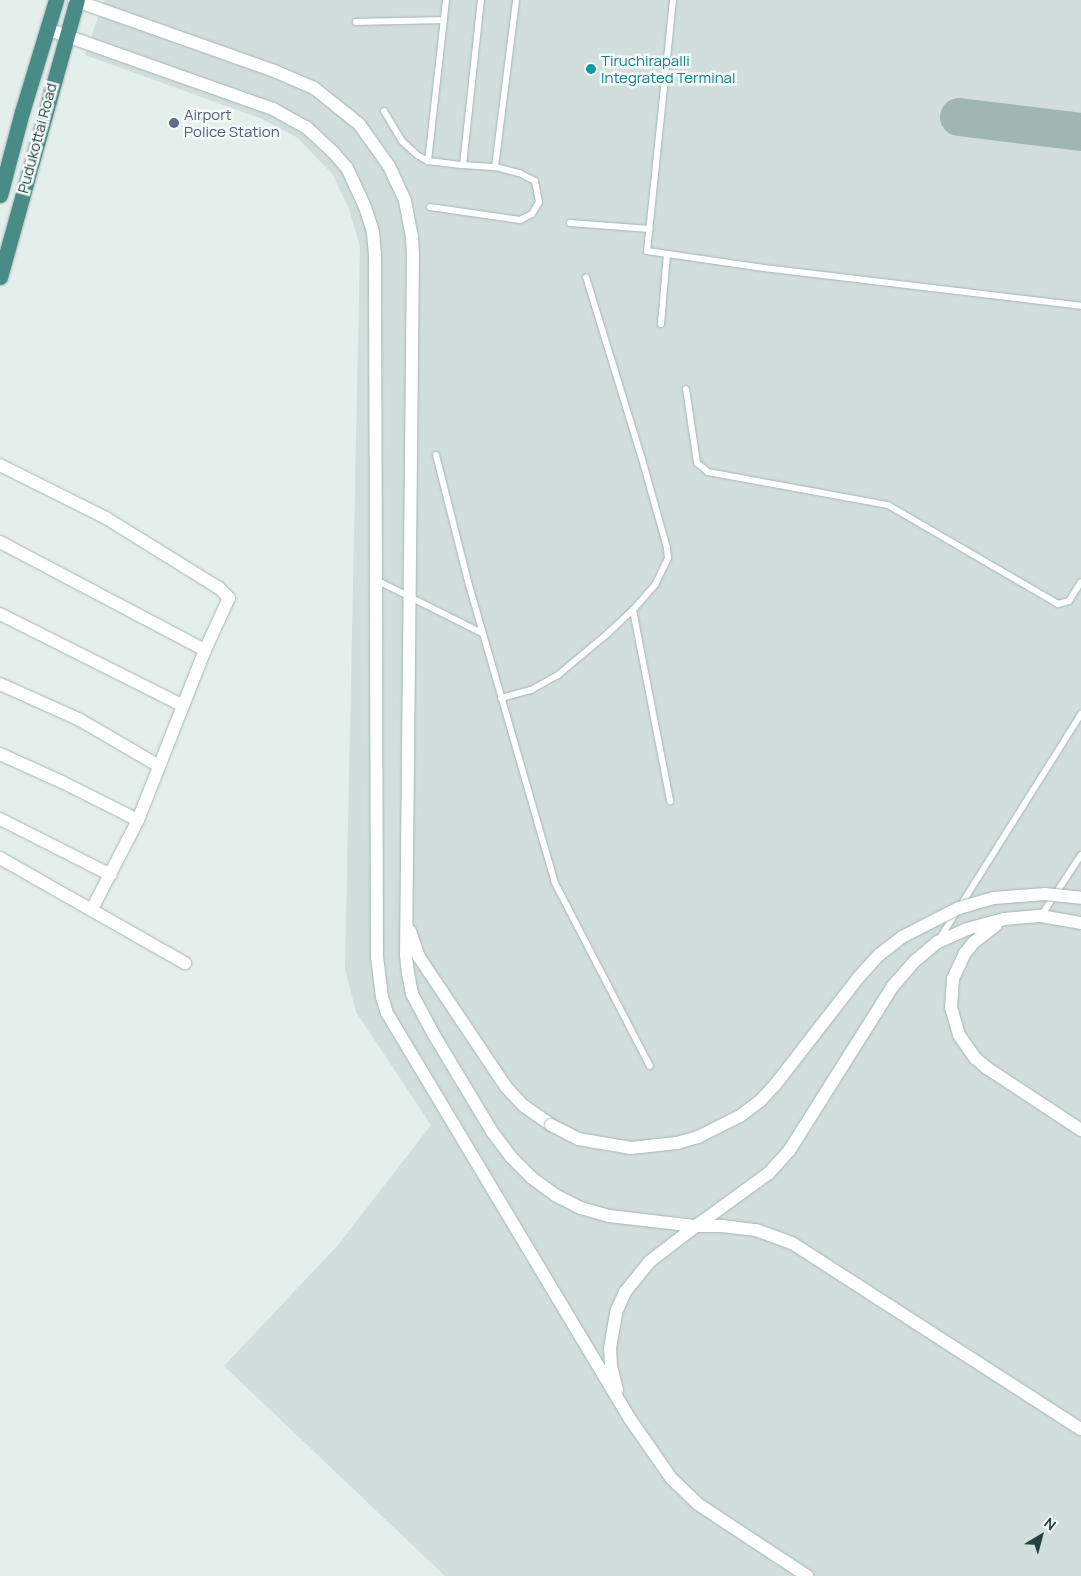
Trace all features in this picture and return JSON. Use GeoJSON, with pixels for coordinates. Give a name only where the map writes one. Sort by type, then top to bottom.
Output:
{"type":"FeatureCollection","features":[{"type":"Feature","properties":{"kind":"highway","name":"Pudukottai Road"},"geometry":{"type":"LineString","coordinates":[[0,194],[56,0]]}},
{"type":"Feature","properties":{"kind":"highway","name":"Pudukottai Road"},"geometry":{"type":"LineString","coordinates":[[0,277],[76,0]]}},
{"type":"Feature","properties":{"kind":"street"},"geometry":{"type":"LineString","coordinates":[[76,0],[272,70],[314,88],[358,124],[389,166],[405,201],[412,236],[413,254],[406,955],[412,994],[434,1035],[511,1157],[532,1178],[547,1189],[581,1208],[609,1216],[696,1226],[722,1226],[756,1230],[792,1243],[1081,1429]]}},
{"type":"Feature","properties":{"kind":"street"},"geometry":{"type":"LineString","coordinates":[[48,29],[273,109],[306,127],[347,168],[365,207],[373,232],[375,254],[377,957],[382,997],[399,1035],[630,1420],[683,1492],[715,1516],[807,1576]]}},
{"type":"Feature","properties":{"kind":"street"},"geometry":{"type":"LineString","coordinates":[[0,465],[106,518],[219,588],[229,598],[182,705],[138,820],[92,910]]}},
{"type":"Feature","properties":{"kind":"street"},"geometry":{"type":"LineString","coordinates":[[0,542],[205,650]]}},
{"type":"Feature","properties":{"kind":"street"},"geometry":{"type":"LineString","coordinates":[[0,614],[182,705]]}},
{"type":"Feature","properties":{"kind":"street"},"geometry":{"type":"LineString","coordinates":[[0,684],[38,699],[80,720],[159,766]]}},
{"type":"Feature","properties":{"kind":"street"},"geometry":{"type":"LineString","coordinates":[[0,754],[138,820]]}},
{"type":"Feature","properties":{"kind":"street"},"geometry":{"type":"LineString","coordinates":[[0,819],[111,875]]}},
{"type":"Feature","properties":{"kind":"street"},"geometry":{"type":"LineString","coordinates":[[0,858],[186,963]]}},
{"type":"Feature","properties":{"kind":"street"},"geometry":{"type":"LineString","coordinates":[[407,906],[412,939],[419,957],[506,1087],[524,1106],[551,1125],[578,1138],[631,1148],[677,1143],[698,1136],[740,1116],[760,1101],[776,1085],[858,978],[879,954],[902,937],[959,908],[994,898],[1045,894],[1081,898]]}},
{"type":"Feature","properties":{"kind":"street"},"geometry":{"type":"LineString","coordinates":[[630,1420],[615,1386],[611,1366],[612,1329],[617,1310],[625,1292],[649,1262],[769,1173],[789,1151],[893,986],[915,961],[938,942],[967,929],[1004,919],[1036,916],[1081,923]]}},
{"type":"Feature","properties":{"kind":"street"},"geometry":{"type":"LineString","coordinates":[[1036,916],[1012,919],[993,927],[978,938],[965,953],[953,979],[951,993],[954,1022],[959,1035],[975,1058],[1081,1130]]}},
{"type":"Feature","properties":{"kind":"lane"},"geometry":{"type":"LineString","coordinates":[[428,161],[446,0]]}},
{"type":"Feature","properties":{"kind":"lane"},"geometry":{"type":"LineString","coordinates":[[463,165],[481,0]]}},
{"type":"Feature","properties":{"kind":"lane"},"geometry":{"type":"LineString","coordinates":[[495,167],[516,0]]}},
{"type":"Feature","properties":{"kind":"lane"},"geometry":{"type":"LineString","coordinates":[[672,0],[647,251],[764,268],[1081,306]]}},
{"type":"Feature","properties":{"kind":"lane"},"geometry":{"type":"LineString","coordinates":[[356,22],[444,20]]}},
{"type":"Feature","properties":{"kind":"lane"},"geometry":{"type":"LineString","coordinates":[[384,111],[391,126],[402,141],[417,155],[428,161],[495,167],[519,173],[536,181],[539,202],[532,214],[520,220],[430,207]]}},
{"type":"Feature","properties":{"kind":"lane"},"geometry":{"type":"LineString","coordinates":[[570,223],[650,229]]}},
{"type":"Feature","properties":{"kind":"lane"},"geometry":{"type":"LineString","coordinates":[[661,324],[667,254]]}},
{"type":"Feature","properties":{"kind":"lane"},"geometry":{"type":"LineString","coordinates":[[501,698],[531,690],[558,675],[633,610],[661,576],[668,558],[667,548],[586,278]]}},
{"type":"Feature","properties":{"kind":"lane"},"geometry":{"type":"LineString","coordinates":[[686,389],[696,463],[708,472],[888,505],[1058,604],[1069,602],[1081,582]]}},
{"type":"Feature","properties":{"kind":"lane"},"geometry":{"type":"LineString","coordinates":[[436,455],[482,633],[555,883],[650,1066]]}},
{"type":"Feature","properties":{"kind":"lane"},"geometry":{"type":"LineString","coordinates":[[376,580],[482,633]]}},
{"type":"Feature","properties":{"kind":"lane"},"geometry":{"type":"LineString","coordinates":[[633,610],[670,801]]}},
{"type":"Feature","properties":{"kind":"lane"},"geometry":{"type":"LineString","coordinates":[[938,942],[1081,714]]}},
{"type":"Feature","properties":{"kind":"lane"},"geometry":{"type":"LineString","coordinates":[[1036,916],[1081,855]]}},
{"type":"Feature","properties":{"kind":"shaded area"},"geometry":{"type":"Polygon","coordinates":[[[104,0],[1081,0],[1081,1576],[445,1576],[224,1366],[338,1245],[431,1125],[356,1012],[345,969],[360,247],[349,209],[333,175],[298,138],[262,119],[85,55],[104,0]]]}},
{"type":"Feature","properties":{"kind":"taxiway"},"geometry":{"type":"LineString","coordinates":[[959,117],[1081,132]]}},
{"type":"Feature","properties":{"kind":"place","name":"Tiruchirapalli Integrated Terminal"},"geometry":{"type":"Point","coordinates":[591,69]}},
{"type":"Feature","properties":{"kind":"place","name":"Airport Police Station"},"geometry":{"type":"Point","coordinates":[174,123]}}]}
